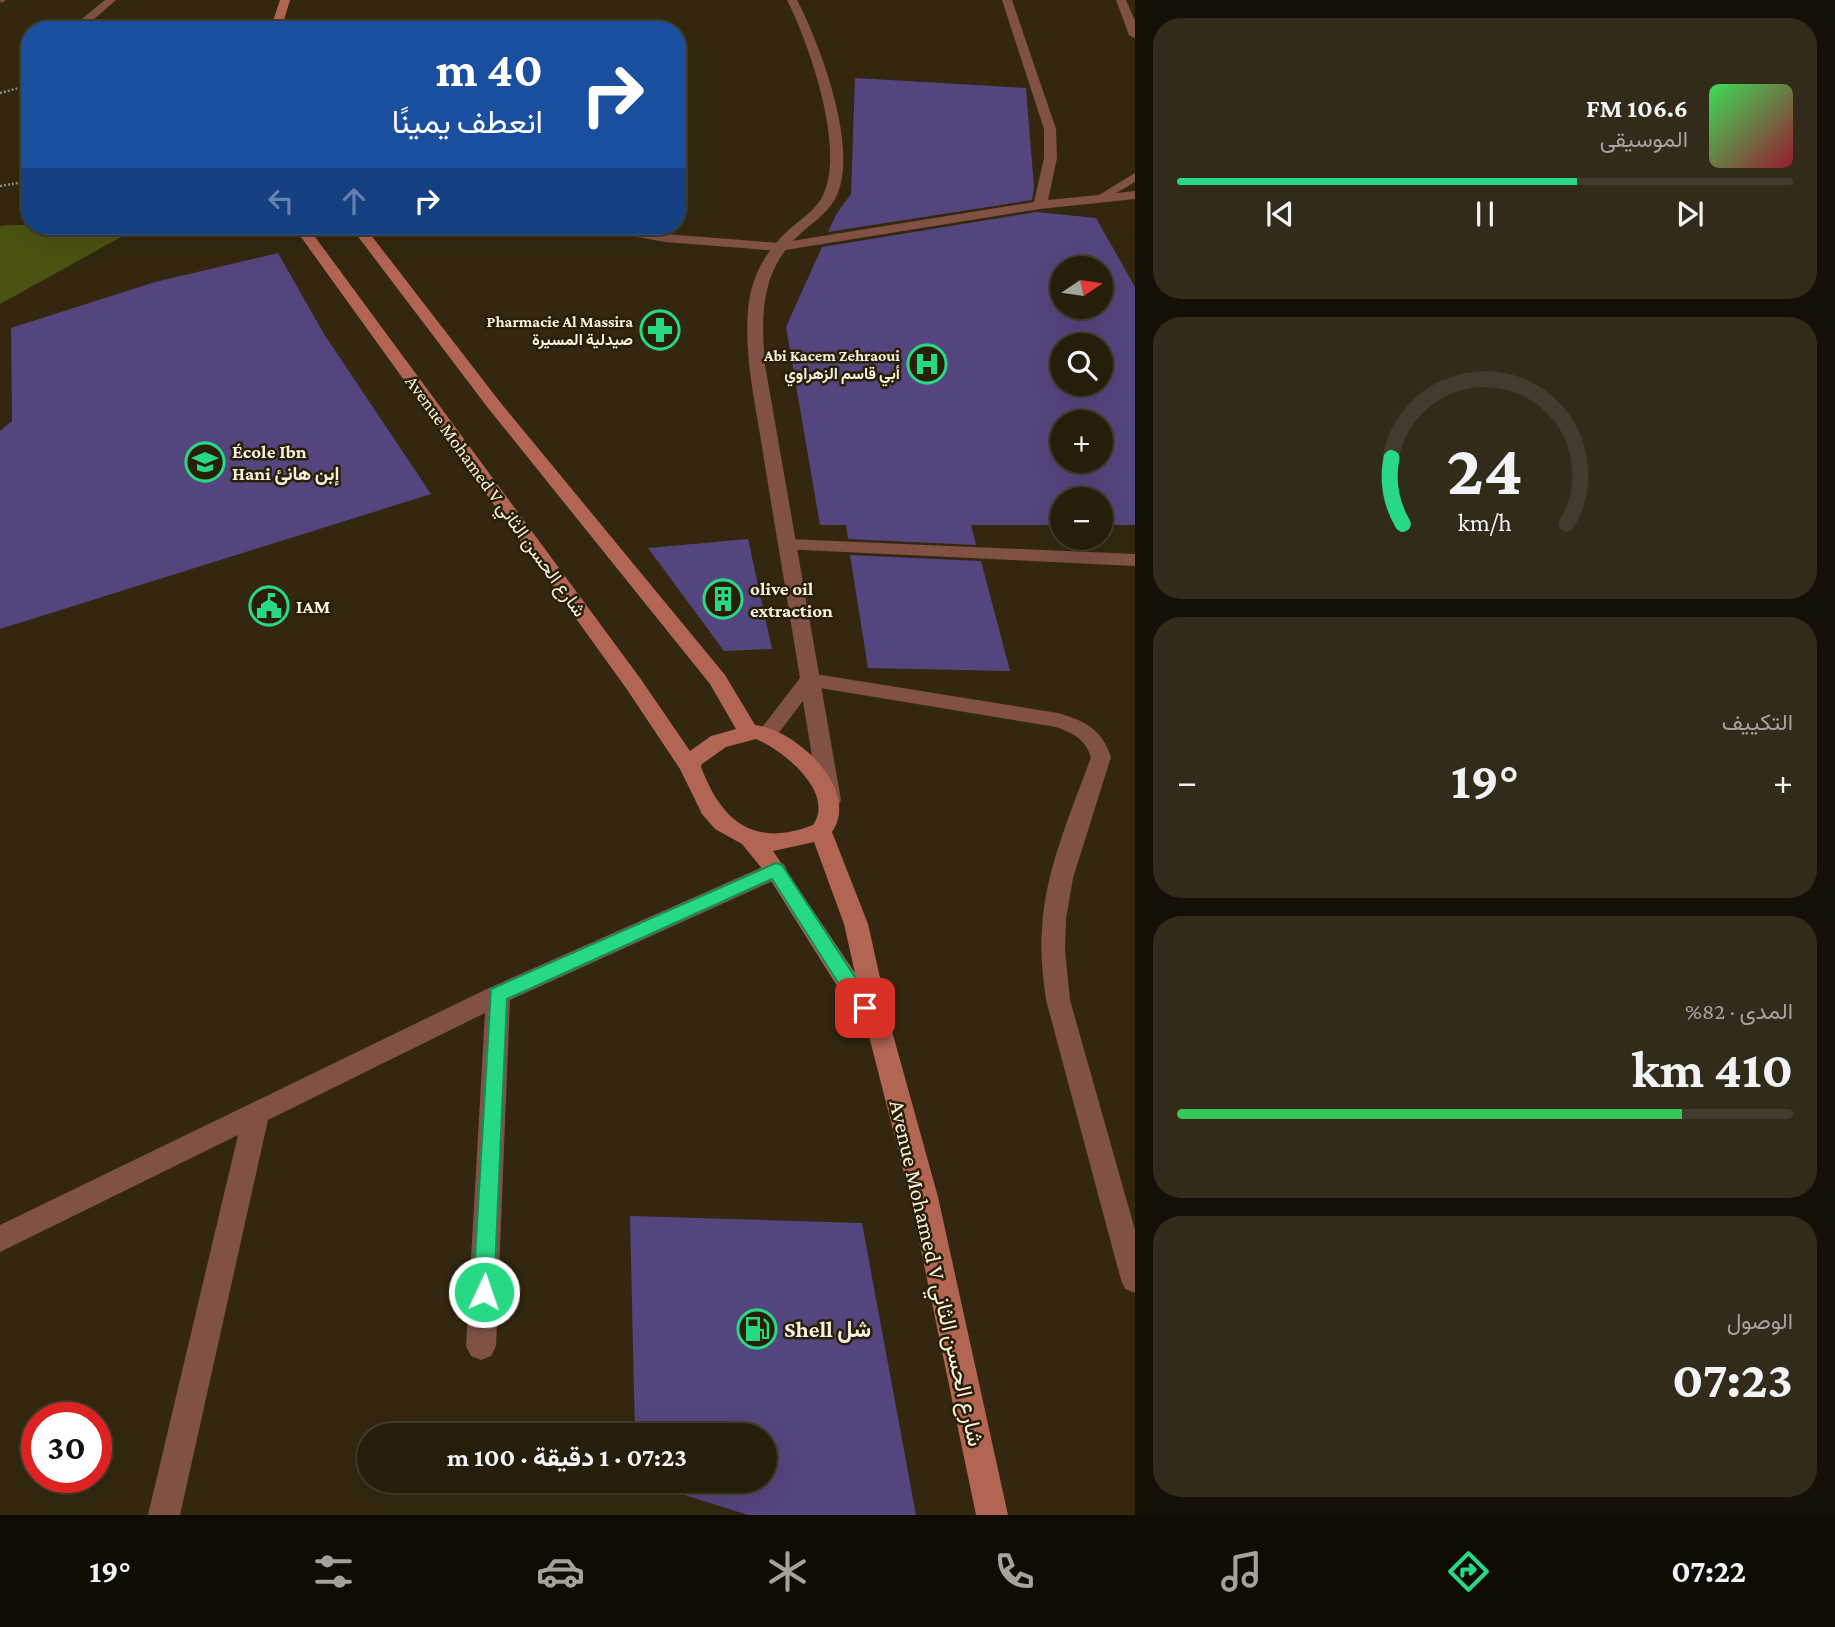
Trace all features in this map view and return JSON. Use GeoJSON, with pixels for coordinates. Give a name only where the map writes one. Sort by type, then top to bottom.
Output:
{"type":"FeatureCollection","features":[{"type":"Feature","properties":{"kind":"main road"},"geometry":{"type":"LineString","coordinates":[[278,21],[285,0]]}},
{"type":"Feature","properties":{"kind":"main road","name":"Avenue Mohamed V شارع الحسن الثاني"},"geometry":{"type":"LineString","coordinates":[[307,235],[633,683],[690,767]]}},
{"type":"Feature","properties":{"kind":"main road"},"geometry":{"type":"LineString","coordinates":[[364,235],[494,405],[758,733],[807,767],[831,800],[832,811],[821,831],[794,841],[752,842],[721,823],[694,780],[690,767],[696,755],[704,748],[758,733]]}},
{"type":"Feature","properties":{"kind":"main road","name":"Avenue Mohamed V شارع الحسن الثاني"},"geometry":{"type":"LineString","coordinates":[[821,831],[856,924],[880,1031],[923,1197],[992,1515]]}},
{"type":"Feature","properties":{"kind":"main road","name":"Avenue Mohamed V شارع الحسن الثاني"},"geometry":{"type":"LineString","coordinates":[[752,842],[776,870],[880,1031]]}},
{"type":"Feature","properties":{"kind":"street"},"geometry":{"type":"LineString","coordinates":[[86,21],[111,0]]}},
{"type":"Feature","properties":{"kind":"street"},"geometry":{"type":"LineString","coordinates":[[792,0],[822,66],[835,171],[830,196],[779,247],[761,275],[756,294],[754,323],[757,365],[831,800]]}},
{"type":"Feature","properties":{"kind":"street"},"geometry":{"type":"LineString","coordinates":[[1007,0],[1050,129],[1051,167],[1040,205]]}},
{"type":"Feature","properties":{"kind":"street"},"geometry":{"type":"LineString","coordinates":[[1121,0],[1135,35]]}},
{"type":"Feature","properties":{"kind":"street"},"geometry":{"type":"LineString","coordinates":[[1096,197],[1135,177]]}},
{"type":"Feature","properties":{"kind":"street"},"geometry":{"type":"LineString","coordinates":[[648,235],[779,247],[1040,205],[1135,195]]}},
{"type":"Feature","properties":{"kind":"street"},"geometry":{"type":"LineString","coordinates":[[788,545],[1030,558],[1135,560]]}},
{"type":"Feature","properties":{"kind":"street"},"geometry":{"type":"LineString","coordinates":[[758,733],[809,680]]}},
{"type":"Feature","properties":{"kind":"street"},"geometry":{"type":"LineString","coordinates":[[809,680],[1058,720],[1091,734],[1097,743],[1101,757],[1064,870],[1054,919],[1054,965],[1058,1000],[1135,1280]]}},
{"type":"Feature","properties":{"kind":"street"},"geometry":{"type":"LineString","coordinates":[[0,1239],[498,995],[776,870]]}},
{"type":"Feature","properties":{"kind":"street"},"geometry":{"type":"LineString","coordinates":[[481,1346],[498,995]]}},
{"type":"Feature","properties":{"kind":"street"},"geometry":{"type":"LineString","coordinates":[[164,1515],[256,1115]]}},
{"type":"Feature","properties":{"kind":"path"},"geometry":{"type":"LineString","coordinates":[[0,93],[21,87]]}},
{"type":"Feature","properties":{"kind":"path"},"geometry":{"type":"LineString","coordinates":[[0,186],[21,182]]}},
{"type":"Feature","properties":{"kind":"green space"},"geometry":{"type":"Polygon","coordinates":[[[21,225],[21,235],[125,235],[0,304],[0,226],[21,225]]]}},
{"type":"Feature","properties":{"kind":"building"},"geometry":{"type":"Polygon","coordinates":[[[855,78],[1026,88],[1034,188],[1032,200],[828,232],[837,213],[851,194],[855,78]]]}},
{"type":"Feature","properties":{"kind":"building","name":"Abi Kacem Zehraoui أبي قاسم الزهراوي"},"geometry":{"type":"Polygon","coordinates":[[[1036,212],[1096,218],[1135,287],[1135,525],[1113,525],[1113,487],[1050,487],[1050,525],[971,525],[976,545],[848,539],[846,525],[820,525],[786,327],[822,247],[1036,212]]]}},
{"type":"Feature","properties":{"kind":"building","name":"École Ibn Hani إبن هانئ"},"geometry":{"type":"Polygon","coordinates":[[[278,253],[324,334],[431,494],[0,629],[0,431],[12,421],[11,328],[155,282],[278,253]]]}},
{"type":"Feature","properties":{"kind":"building","name":"olive oil extraction"},"geometry":{"type":"Polygon","coordinates":[[[748,539],[772,649],[724,651],[648,548],[748,539]]]}},
{"type":"Feature","properties":{"kind":"building"},"geometry":{"type":"Polygon","coordinates":[[[850,555],[981,561],[1010,671],[868,668],[850,555]]]}},
{"type":"Feature","properties":{"kind":"building","name":"Shell شل"},"geometry":{"type":"Polygon","coordinates":[[[630,1216],[862,1223],[916,1515],[748,1515],[678,1493],[777,1493],[777,1423],[635,1423],[630,1216]]]}},
{"type":"Feature","properties":{"kind":"place","name":"Pharmacie Al Massira صيدلية المسيرة"},"geometry":{"type":"Point","coordinates":[660,330]}},
{"type":"Feature","properties":{"kind":"place","name":"Abi Kacem Zehraoui أبي قاسم الزهراوي"},"geometry":{"type":"Point","coordinates":[927,364]}},
{"type":"Feature","properties":{"kind":"place","name":"École Ibn Hani إبن هانئ"},"geometry":{"type":"Point","coordinates":[205,462]}},
{"type":"Feature","properties":{"kind":"place","name":"olive oil extraction"},"geometry":{"type":"Point","coordinates":[723,599]}},
{"type":"Feature","properties":{"kind":"place","name":"IAM"},"geometry":{"type":"Point","coordinates":[269,606]}},
{"type":"Feature","properties":{"kind":"place","name":"Shell شل"},"geometry":{"type":"Point","coordinates":[757,1329]}},
{"type":"Feature","properties":{"kind":"route"},"geometry":{"type":"LineString","coordinates":[[484,1292],[498,995],[776,870],[865,1008]]}}]}
